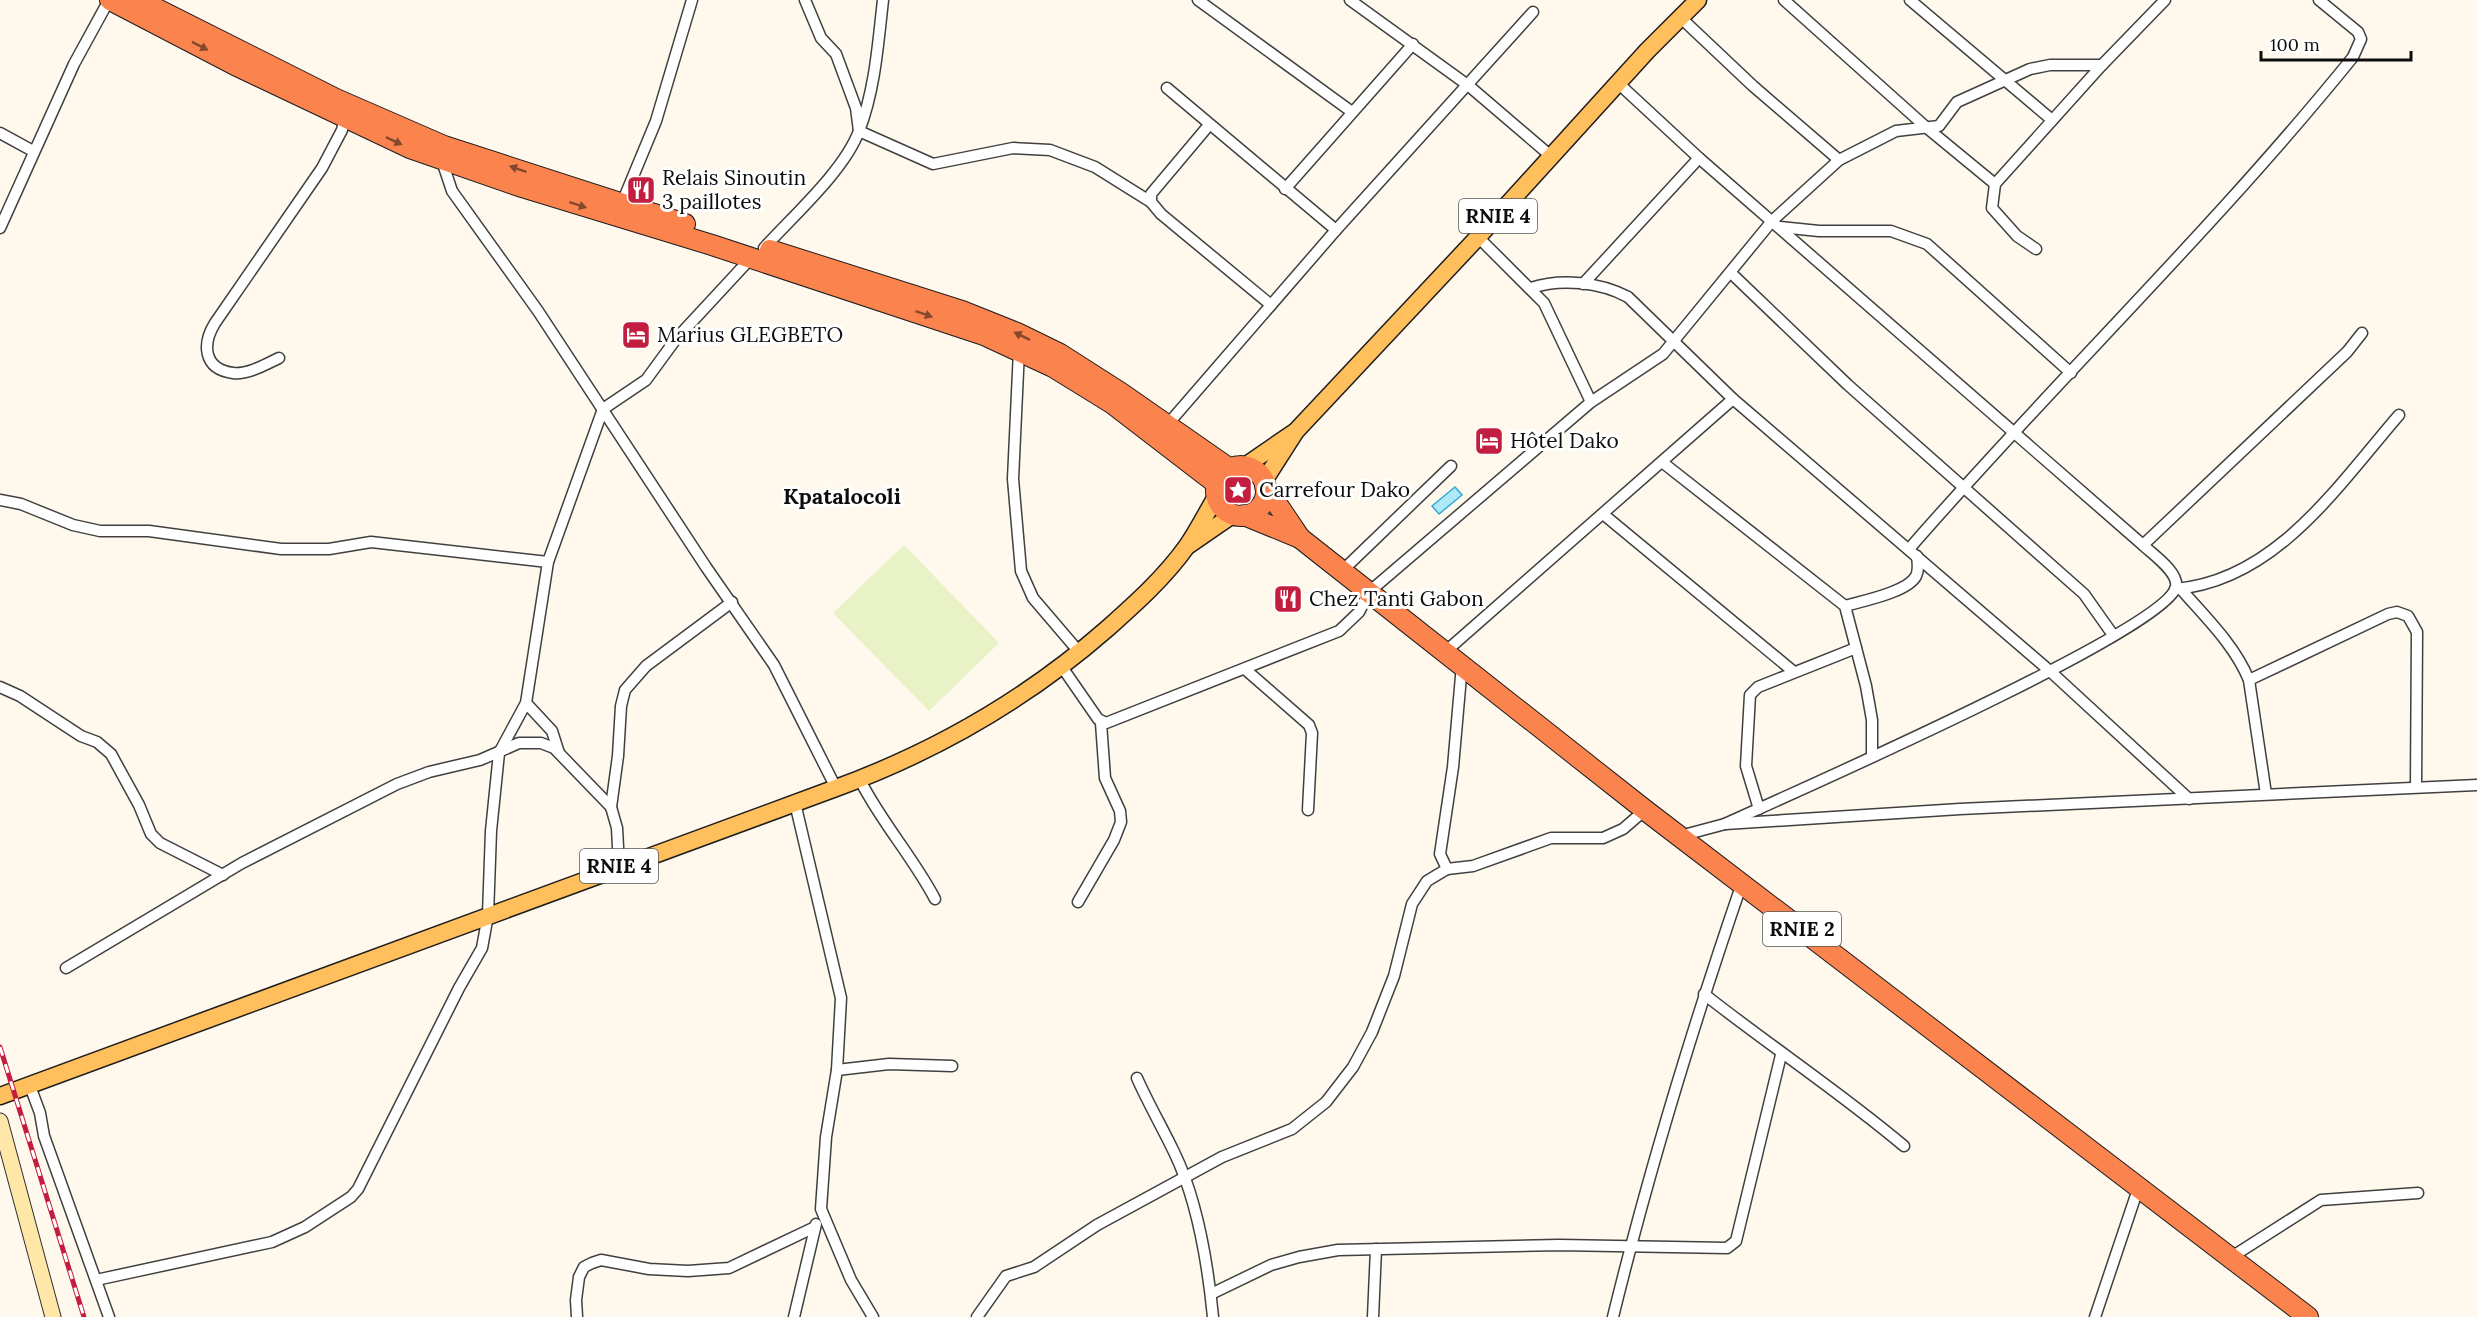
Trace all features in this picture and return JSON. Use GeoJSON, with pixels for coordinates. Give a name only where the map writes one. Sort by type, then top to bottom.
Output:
{"type":"FeatureCollection","features":[{"type":"Feature","properties":{"kind":"highway"},"geometry":{"type":"LineString","coordinates":[[110,0],[345,117],[597,212],[758,253],[962,311],[1017,333],[1060,354],[1238,468],[1257,472],[1300,538]]}},
{"type":"Feature","properties":{"kind":"highway"},"geometry":{"type":"LineString","coordinates":[[139,0],[442,153],[621,203],[1019,350],[1053,367],[1113,404],[1217,490],[1222,506],[1300,538]]}},
{"type":"Feature","properties":{"kind":"highway"},"geometry":{"type":"LineString","coordinates":[[1217,490],[1223,474],[1238,468]]}},
{"type":"Feature","properties":{"kind":"highway"},"geometry":{"type":"LineString","coordinates":[[1239,514],[1261,505],[1265,484]]}},
{"type":"Feature","properties":{"kind":"highway","name":"RNIE 2"},"geometry":{"type":"LineString","coordinates":[[1300,538],[1645,810],[2308,1317]]}},
{"type":"Feature","properties":{"kind":"main road","name":"RNIE 4"},"geometry":{"type":"LineString","coordinates":[[1265,484],[1296,431],[1478,237],[1618,83],[1698,0]]}},
{"type":"Feature","properties":{"kind":"main road","name":"RNIE 4"},"geometry":{"type":"LineString","coordinates":[[1238,468],[1296,431]]}},
{"type":"Feature","properties":{"kind":"main road","name":"RNIE 4"},"geometry":{"type":"LineString","coordinates":[[0,1095],[30,1086],[619,866],[860,780],[972,727],[1062,667],[1142,598],[1186,547],[1217,490]]}},
{"type":"Feature","properties":{"kind":"main road","name":"RNIE 4"},"geometry":{"type":"LineString","coordinates":[[1186,547],[1239,514]]}},
{"type":"Feature","properties":{"kind":"street"},"geometry":{"type":"LineString","coordinates":[[0,228],[74,64],[110,0]]}},
{"type":"Feature","properties":{"kind":"street"},"geometry":{"type":"LineString","coordinates":[[621,203],[656,121],[692,0]]}},
{"type":"Feature","properties":{"kind":"street"},"geometry":{"type":"LineString","coordinates":[[805,0],[820,38],[836,54],[856,108],[859,131]]}},
{"type":"Feature","properties":{"kind":"street"},"geometry":{"type":"LineString","coordinates":[[96,1280],[272,1242],[305,1227],[355,1193],[388,1133],[459,988],[482,948],[488,915],[491,831],[499,753],[526,703],[548,562],[603,409],[646,380],[676,339],[833,173],[859,131],[872,82],[883,0]]}},
{"type":"Feature","properties":{"kind":"street"},"geometry":{"type":"LineString","coordinates":[[1198,0],[1352,112]]}},
{"type":"Feature","properties":{"kind":"street"},"geometry":{"type":"LineString","coordinates":[[1350,0],[1469,86],[1552,157]]}},
{"type":"Feature","properties":{"kind":"street"},"geometry":{"type":"LineString","coordinates":[[1785,0],[1927,128],[1995,184]]}},
{"type":"Feature","properties":{"kind":"street"},"geometry":{"type":"LineString","coordinates":[[1910,0],[2003,81],[2052,120]]}},
{"type":"Feature","properties":{"kind":"street"},"geometry":{"type":"LineString","coordinates":[[2036,249],[2017,236],[1992,208],[1995,184],[2102,64],[2164,0]]}},
{"type":"Feature","properties":{"kind":"street"},"geometry":{"type":"LineString","coordinates":[[1913,553],[1962,488],[2243,189],[2353,57],[2361,39],[2358,32],[2319,0]]}},
{"type":"Feature","properties":{"kind":"street"},"geometry":{"type":"LineString","coordinates":[[1168,424],[1336,230],[1469,86],[1533,12]]}},
{"type":"Feature","properties":{"kind":"street"},"geometry":{"type":"LineString","coordinates":[[1680,17],[1753,87],[1839,160]]}},
{"type":"Feature","properties":{"kind":"street"},"geometry":{"type":"LineString","coordinates":[[1285,189],[1413,44]]}},
{"type":"Feature","properties":{"kind":"street"},"geometry":{"type":"LineString","coordinates":[[1101,723],[1246,670],[1339,631],[1359,612],[1369,592],[1591,402],[1649,365],[1776,224],[1839,160],[1896,131],[1939,126],[1957,102],[2041,66],[2102,64]]}},
{"type":"Feature","properties":{"kind":"street"},"geometry":{"type":"LineString","coordinates":[[1618,83],[1699,158],[2143,545],[2172,573],[2177,588],[2234,650],[2249,680],[2266,794]]}},
{"type":"Feature","properties":{"kind":"street"},"geometry":{"type":"LineString","coordinates":[[1167,88],[1336,230]]}},
{"type":"Feature","properties":{"kind":"street"},"geometry":{"type":"LineString","coordinates":[[279,358],[252,370],[233,374],[219,368],[209,358],[206,342],[214,323],[322,168],[342,130],[345,117]]}},
{"type":"Feature","properties":{"kind":"street"},"geometry":{"type":"LineString","coordinates":[[1151,202],[1151,194],[1209,125]]}},
{"type":"Feature","properties":{"kind":"street"},"geometry":{"type":"LineString","coordinates":[[859,131],[933,164],[1013,148],[1050,150],[1095,167],[1151,202],[1161,214],[1271,304]]}},
{"type":"Feature","properties":{"kind":"street"},"geometry":{"type":"LineString","coordinates":[[0,133],[33,151]]}},
{"type":"Feature","properties":{"kind":"street"},"geometry":{"type":"LineString","coordinates":[[442,153],[452,191],[538,311],[774,665],[836,789]]}},
{"type":"Feature","properties":{"kind":"street"},"geometry":{"type":"LineString","coordinates":[[1584,284],[1699,158]]}},
{"type":"Feature","properties":{"kind":"street"},"geometry":{"type":"LineString","coordinates":[[1776,224],[1891,231],[1927,244],[2071,373]]}},
{"type":"Feature","properties":{"kind":"street"},"geometry":{"type":"LineString","coordinates":[[1478,237],[1531,288],[1551,315],[1591,402]]}},
{"type":"Feature","properties":{"kind":"street"},"geometry":{"type":"LineString","coordinates":[[1731,273],[1848,385],[2084,594],[2113,635]]}},
{"type":"Feature","properties":{"kind":"street"},"geometry":{"type":"LineString","coordinates":[[1531,288],[1551,284],[1584,284],[1614,290],[1628,297],[1733,399],[2051,672],[2189,799]]}},
{"type":"Feature","properties":{"kind":"street"},"geometry":{"type":"LineString","coordinates":[[2143,545],[2347,352],[2362,333]]}},
{"type":"Feature","properties":{"kind":"street"},"geometry":{"type":"LineString","coordinates":[[1019,350],[1013,479],[1022,571],[1033,598],[1080,653]]}},
{"type":"Feature","properties":{"kind":"street"},"geometry":{"type":"LineString","coordinates":[[1445,652],[1733,399]]}},
{"type":"Feature","properties":{"kind":"street"},"geometry":{"type":"LineString","coordinates":[[1680,836],[1725,824],[1759,809],[2051,672],[2153,610],[2177,588],[2219,581],[2273,551],[2312,515],[2399,415]]}},
{"type":"Feature","properties":{"kind":"street"},"geometry":{"type":"LineString","coordinates":[[1662,462],[1845,606],[1872,720],[1872,757]]}},
{"type":"Feature","properties":{"kind":"street"},"geometry":{"type":"LineString","coordinates":[[1342,571],[1451,466]]}},
{"type":"Feature","properties":{"kind":"street"},"geometry":{"type":"LineString","coordinates":[[0,500],[21,504],[73,525],[100,531],[149,531],[281,549],[329,549],[371,542],[548,562]]}},
{"type":"Feature","properties":{"kind":"street"},"geometry":{"type":"LineString","coordinates":[[1603,514],[1794,672]]}},
{"type":"Feature","properties":{"kind":"street"},"geometry":{"type":"LineString","coordinates":[[1845,606],[1900,588],[1912,581],[1918,569],[1913,553]]}},
{"type":"Feature","properties":{"kind":"street"},"geometry":{"type":"LineString","coordinates":[[619,866],[617,828],[611,807],[618,756],[621,706],[625,690],[646,666],[732,602]]}},
{"type":"Feature","properties":{"kind":"street"},"geometry":{"type":"LineString","coordinates":[[2249,680],[2388,614],[2397,612],[2408,616],[2417,632],[2416,787]]}},
{"type":"Feature","properties":{"kind":"street"},"geometry":{"type":"LineString","coordinates":[[1759,809],[1746,766],[1750,695],[1758,687],[1856,648]]}},
{"type":"Feature","properties":{"kind":"street"},"geometry":{"type":"LineString","coordinates":[[1447,869],[1440,854],[1453,766],[1462,665]]}},
{"type":"Feature","properties":{"kind":"street"},"geometry":{"type":"LineString","coordinates":[[1062,667],[1101,723],[1105,778],[1120,811],[1121,822],[1114,840],[1078,902]]}},
{"type":"Feature","properties":{"kind":"street"},"geometry":{"type":"LineString","coordinates":[[1246,670],[1309,725],[1312,733],[1308,810]]}},
{"type":"Feature","properties":{"kind":"street"},"geometry":{"type":"LineString","coordinates":[[0,687],[20,696],[81,736],[97,742],[111,754],[139,805],[151,834],[160,843],[223,875]]}},
{"type":"Feature","properties":{"kind":"street"},"geometry":{"type":"LineString","coordinates":[[526,703],[552,731],[559,753]]}},
{"type":"Feature","properties":{"kind":"street"},"geometry":{"type":"LineString","coordinates":[[66,968],[223,875],[397,784],[499,753],[519,743],[541,743],[559,753],[611,807]]}},
{"type":"Feature","properties":{"kind":"street"},"geometry":{"type":"LineString","coordinates":[[860,780],[869,798],[905,848],[935,899]]}},
{"type":"Feature","properties":{"kind":"street"},"geometry":{"type":"LineString","coordinates":[[1725,824],[2266,794],[2477,785]]}},
{"type":"Feature","properties":{"kind":"street"},"geometry":{"type":"LineString","coordinates":[[794,1317],[821,1209],[826,1137],[837,1070],[841,998],[795,803]]}},
{"type":"Feature","properties":{"kind":"street"},"geometry":{"type":"LineString","coordinates":[[977,1317],[1006,1276],[1034,1268],[1097,1225],[1222,1157],[1292,1129],[1326,1102],[1353,1067],[1372,1032],[1394,976],[1412,904],[1427,881],[1447,869],[1473,866],[1551,838],[1603,838],[1623,829],[1645,810]]}},
{"type":"Feature","properties":{"kind":"street"},"geometry":{"type":"LineString","coordinates":[[1612,1317],[1628,1248],[1704,994],[1742,883]]}},
{"type":"Feature","properties":{"kind":"street"},"geometry":{"type":"LineString","coordinates":[[1704,994],[1781,1055],[1854,1105],[1904,1146]]}},
{"type":"Feature","properties":{"kind":"street"},"geometry":{"type":"LineString","coordinates":[[1211,1294],[1271,1265],[1338,1250],[1559,1245],[1721,1250],[1736,1241],[1781,1055]]}},
{"type":"Feature","properties":{"kind":"street"},"geometry":{"type":"LineString","coordinates":[[837,1070],[889,1064],[952,1066]]}},
{"type":"Feature","properties":{"kind":"street"},"geometry":{"type":"LineString","coordinates":[[1137,1078],[1175,1153],[1184,1179],[1202,1241],[1213,1317]]}},
{"type":"Feature","properties":{"kind":"street"},"geometry":{"type":"LineString","coordinates":[[30,1086],[40,1113],[44,1136],[109,1317]]}},
{"type":"Feature","properties":{"kind":"street"},"geometry":{"type":"LineString","coordinates":[[0,1121],[53,1317]]}},
{"type":"Feature","properties":{"kind":"street"},"geometry":{"type":"LineString","coordinates":[[2095,1317],[2138,1189]]}},
{"type":"Feature","properties":{"kind":"street"},"geometry":{"type":"LineString","coordinates":[[2230,1258],[2321,1200],[2418,1193]]}},
{"type":"Feature","properties":{"kind":"street"},"geometry":{"type":"LineString","coordinates":[[821,1209],[842,1263],[873,1317]]}},
{"type":"Feature","properties":{"kind":"street"},"geometry":{"type":"LineString","coordinates":[[577,1317],[576,1300],[579,1277],[584,1267],[592,1263],[601,1260],[649,1269],[712,1271],[741,1264],[815,1227]]}},
{"type":"Feature","properties":{"kind":"street"},"geometry":{"type":"LineString","coordinates":[[1373,1317],[1376,1249]]}},
{"type":"Feature","properties":{"kind":"green space"},"geometry":{"type":"Polygon","coordinates":[[[904,545],[999,643],[929,711],[833,613],[904,545]]]}},
{"type":"Feature","properties":{"kind":"water"},"geometry":{"type":"Polygon","coordinates":[[[1455,487],[1462,495],[1439,514],[1432,506],[1455,487]]]}},
{"type":"Feature","properties":{"kind":"railway"},"geometry":{"type":"LineString","coordinates":[[0,1047],[84,1317]]}},
{"type":"Feature","properties":{"kind":"place","name":"Relais Sinoutin 3 paillotes"},"geometry":{"type":"Point","coordinates":[641,190]}},
{"type":"Feature","properties":{"kind":"place","name":"Marius GLEGBETO"},"geometry":{"type":"Point","coordinates":[636,335]}},
{"type":"Feature","properties":{"kind":"place","name":"Hôtel Dako"},"geometry":{"type":"Point","coordinates":[1489,441]}},
{"type":"Feature","properties":{"kind":"place","name":"Carrefour Dako"},"geometry":{"type":"Point","coordinates":[1238,490]}},
{"type":"Feature","properties":{"kind":"place","name":"Chez Tanti Gabon"},"geometry":{"type":"Point","coordinates":[1288,599]}},
{"type":"Feature","properties":{"kind":"district","name":"Kpatalocoli"},"geometry":{"type":"Point","coordinates":[842,496]}}]}
